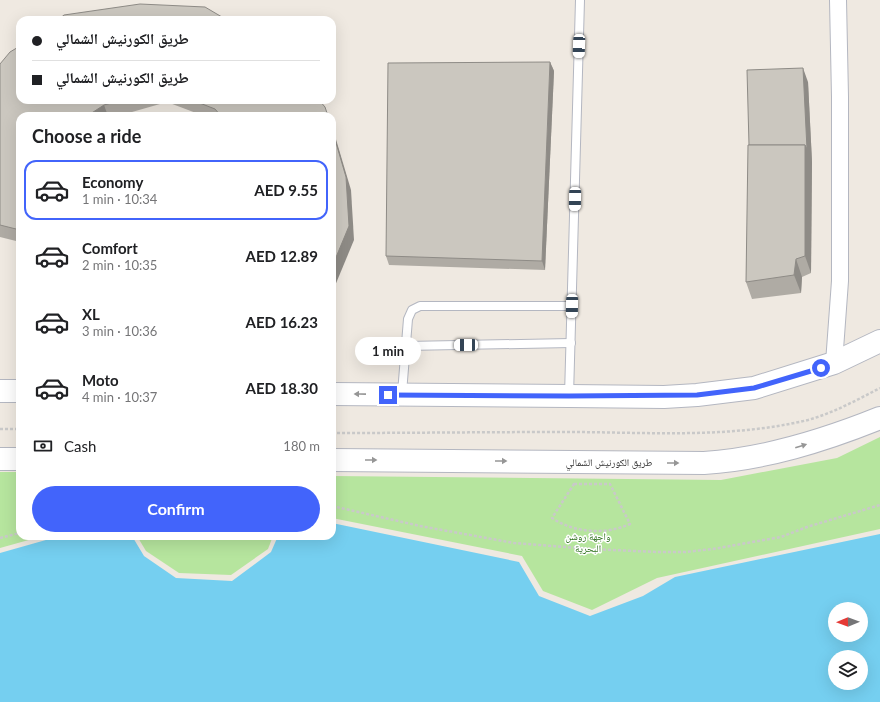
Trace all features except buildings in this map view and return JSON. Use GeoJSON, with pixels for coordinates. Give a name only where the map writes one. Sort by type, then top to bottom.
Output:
{"type":"FeatureCollection","features":[{"type":"Feature","properties":{"kind":"main road"},"geometry":{"type":"LineString","coordinates":[[336,394],[569,396],[697,395],[754,388],[834,363],[880,341]]}},
{"type":"Feature","properties":{"kind":"main road"},"geometry":{"type":"LineString","coordinates":[[0,391],[16,391]]}},
{"type":"Feature","properties":{"kind":"main road","name":"طريق الكورنيش الشمالي"},"geometry":{"type":"LineString","coordinates":[[336,460],[724,462],[752,458],[787,450],[843,433],[880,418]]}},
{"type":"Feature","properties":{"kind":"main road"},"geometry":{"type":"LineString","coordinates":[[0,459],[16,458]]}},
{"type":"Feature","properties":{"kind":"street"},"geometry":{"type":"LineString","coordinates":[[834,363],[840,281],[840,96],[838,0]]}},
{"type":"Feature","properties":{"kind":"lane"},"geometry":{"type":"LineString","coordinates":[[569,396],[580,0]]}},
{"type":"Feature","properties":{"kind":"lane"},"geometry":{"type":"LineString","coordinates":[[402,395],[408,319],[412,310],[420,306],[572,306]]}},
{"type":"Feature","properties":{"kind":"lane"},"geometry":{"type":"LineString","coordinates":[[406,346],[571,343]]}},
{"type":"Feature","properties":{"kind":"path"},"geometry":{"type":"LineString","coordinates":[[336,433],[566,432],[700,434],[757,430],[809,419],[842,407],[880,388]]}},
{"type":"Feature","properties":{"kind":"path"},"geometry":{"type":"LineString","coordinates":[[0,429],[16,429]]}},
{"type":"Feature","properties":{"kind":"path"},"geometry":{"type":"LineString","coordinates":[[574,484],[610,484],[630,524],[614,530],[587,530],[573,528],[552,518],[574,484]]}},
{"type":"Feature","properties":{"kind":"path"},"geometry":{"type":"LineString","coordinates":[[336,507],[420,526],[514,543],[625,551],[685,552],[713,549],[781,537],[807,527],[880,505]]}},
{"type":"Feature","properties":{"kind":"path"},"geometry":{"type":"LineString","coordinates":[[0,538],[16,533]]}},
{"type":"Feature","properties":{"kind":"green space","name":"واجهة روشن البحرية"},"geometry":{"type":"Polygon","coordinates":[[[880,437],[880,529],[657,578],[592,610],[543,591],[522,556],[336,519],[336,476],[721,480],[837,458],[880,437]]]}},
{"type":"Feature","properties":{"kind":"green space"},"geometry":{"type":"Polygon","coordinates":[[[0,472],[16,472],[16,540],[29,540],[0,548],[0,472]]]}},
{"type":"Feature","properties":{"kind":"green space"},"geometry":{"type":"Polygon","coordinates":[[[139,540],[271,540],[268,549],[231,575],[179,573],[146,551],[139,540]]]}},
{"type":"Feature","properties":{"kind":"water"},"geometry":{"type":"Polygon","coordinates":[[[336,524],[519,562],[539,596],[590,616],[643,596],[675,577],[880,534],[880,702],[0,702],[0,553],[46,540],[134,540],[144,556],[176,578],[232,581],[271,552],[276,540],[336,540],[336,524]]]}},
{"type":"Feature","properties":{"kind":"route"},"geometry":{"type":"LineString","coordinates":[[388,395],[664,397],[697,395],[754,388],[821,368]]}}]}
